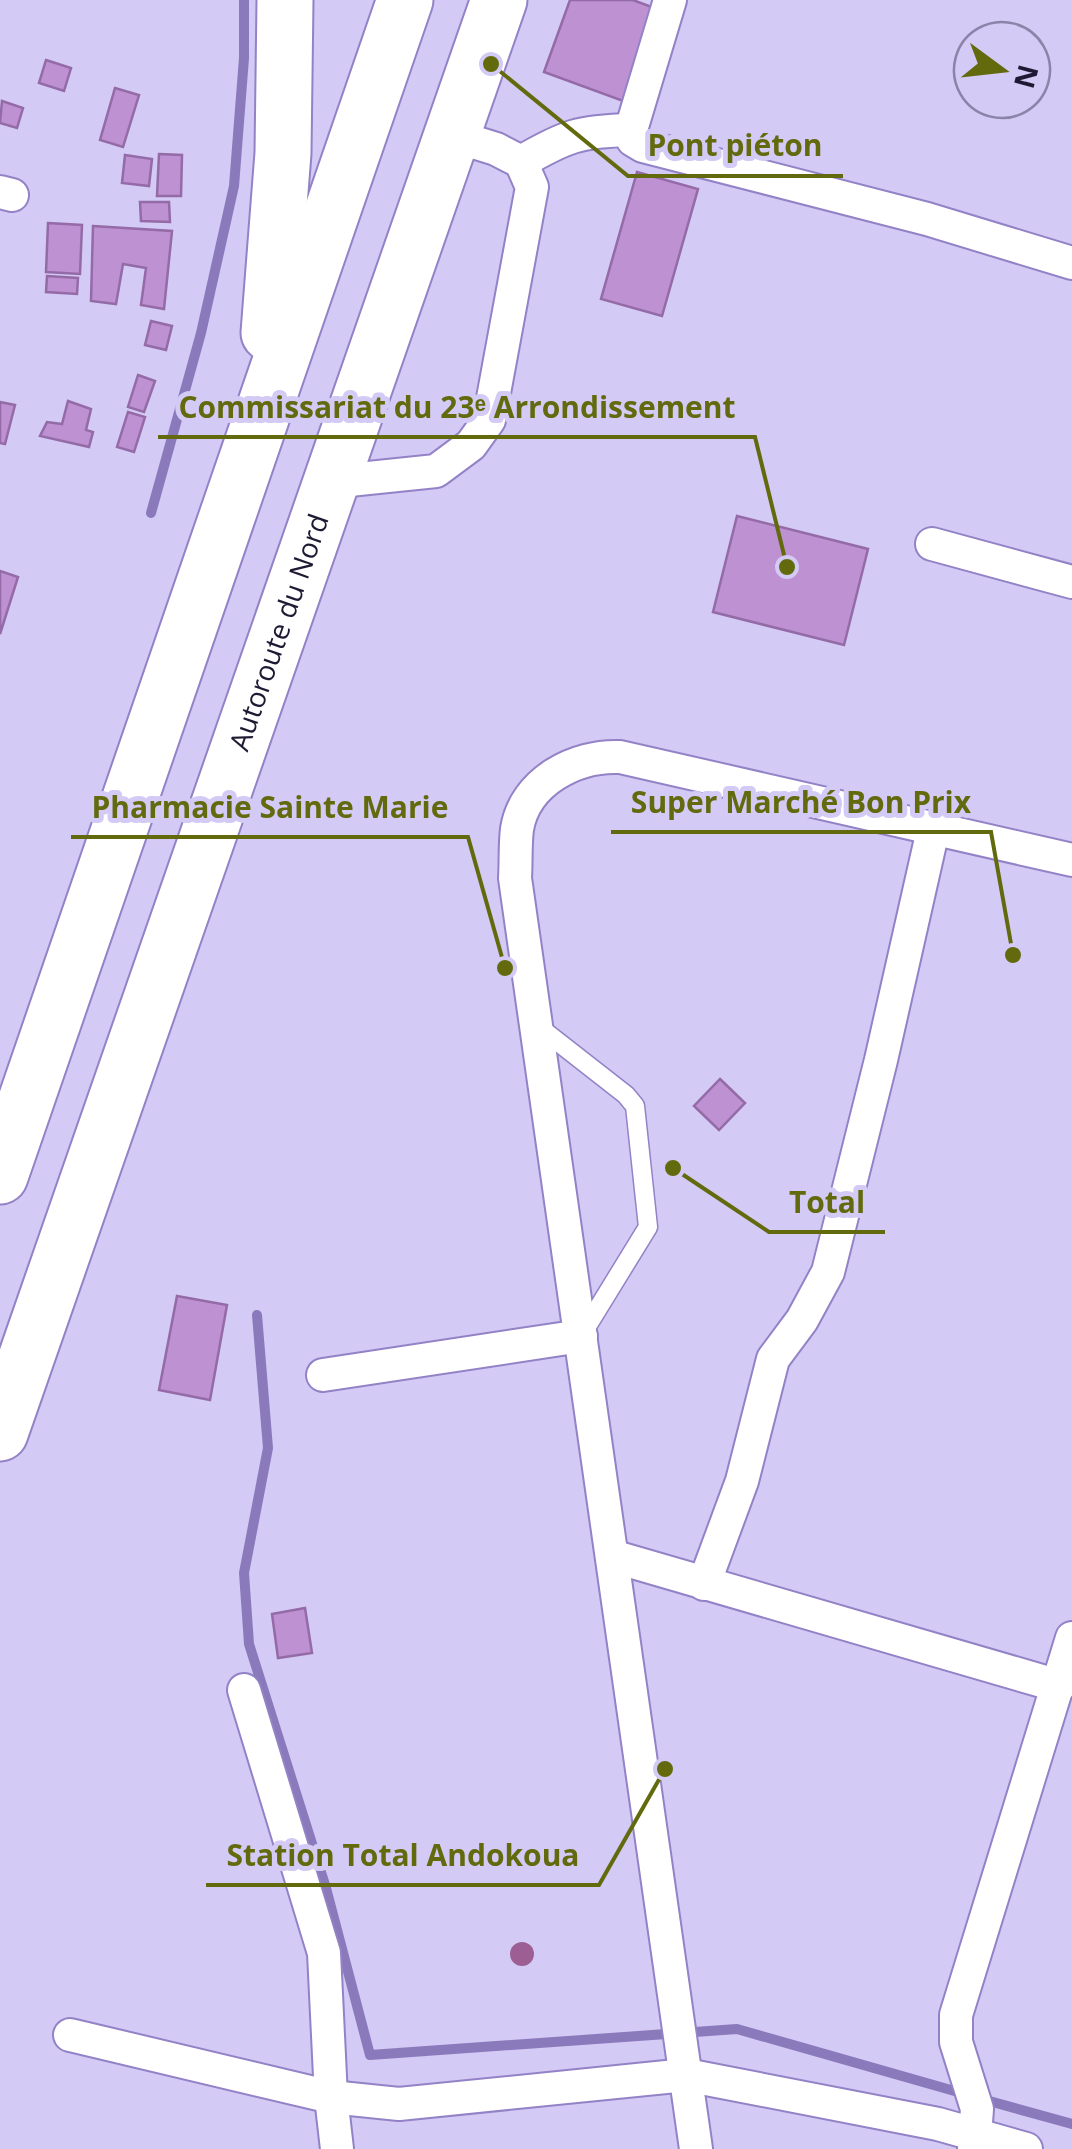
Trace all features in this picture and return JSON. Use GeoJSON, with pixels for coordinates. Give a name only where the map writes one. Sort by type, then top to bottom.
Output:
{"type":"FeatureCollection","features":[{"type":"Feature","properties":{"kind":"highway"},"geometry":{"type":"LineString","coordinates":[[264,406],[282,153],[285,0]]}},
{"type":"Feature","properties":{"kind":"highway"},"geometry":{"type":"LineString","coordinates":[[0,1176],[12,1107],[405,0]]}},
{"type":"Feature","properties":{"kind":"highway","name":"Autoroute du Nord"},"geometry":{"type":"LineString","coordinates":[[0,1433],[498,0]]}},
{"type":"Feature","properties":{"kind":"street"},"geometry":{"type":"LineString","coordinates":[[670,0],[631,130],[633,140],[643,146],[927,220],[1072,263]]}},
{"type":"Feature","properties":{"kind":"street"},"geometry":{"type":"LineString","coordinates":[[521,162],[560,139],[586,130],[631,130]]}},
{"type":"Feature","properties":{"kind":"street"},"geometry":{"type":"LineString","coordinates":[[330,482],[436,472],[472,445],[489,420],[532,187],[521,162],[452,135]]}},
{"type":"Feature","properties":{"kind":"street"},"geometry":{"type":"LineString","coordinates":[[932,544],[1072,582]]}},
{"type":"Feature","properties":{"kind":"street"},"geometry":{"type":"LineString","coordinates":[[696,2149],[515,878],[518,827],[525,806],[537,790],[580,760],[620,757],[1072,860]]}},
{"type":"Feature","properties":{"kind":"street"},"geometry":{"type":"LineString","coordinates":[[704,1584],[742,1481],[773,1360],[802,1320],[828,1272],[882,1060],[933,830]]}},
{"type":"Feature","properties":{"kind":"street"},"geometry":{"type":"LineString","coordinates":[[323,1375],[581,1336]]}},
{"type":"Feature","properties":{"kind":"street"},"geometry":{"type":"LineString","coordinates":[[612,1556],[1059,1686]]}},
{"type":"Feature","properties":{"kind":"street"},"geometry":{"type":"LineString","coordinates":[[975,2142],[976,2109],[956,2042],[956,2015],[1072,1638]]}},
{"type":"Feature","properties":{"kind":"street"},"geometry":{"type":"LineString","coordinates":[[244,1690],[324,1953],[330,2097],[338,2149]]}},
{"type":"Feature","properties":{"kind":"street"},"geometry":{"type":"LineString","coordinates":[[70,2035],[330,2097],[399,2104],[686,2075],[938,2124],[975,2142],[1026,2149]]}},
{"type":"Feature","properties":{"kind":"lane"},"geometry":{"type":"LineString","coordinates":[[536,1024],[626,1095],[634,1106],[648,1227],[581,1336]]}},
{"type":"Feature","properties":{"kind":"building"},"geometry":{"type":"Polygon","coordinates":[[[570,0],[633,0],[657,9],[623,101],[544,72],[570,0]]]}},
{"type":"Feature","properties":{"kind":"building"},"geometry":{"type":"Polygon","coordinates":[[[46,60],[71,68],[64,91],[39,83],[46,60]]]}},
{"type":"Feature","properties":{"kind":"building"},"geometry":{"type":"Polygon","coordinates":[[[115,88],[139,95],[123,147],[100,140],[115,88]]]}},
{"type":"Feature","properties":{"kind":"building"},"geometry":{"type":"Polygon","coordinates":[[[2,101],[23,108],[17,128],[0,123],[2,101]]]}},
{"type":"Feature","properties":{"kind":"building"},"geometry":{"type":"Polygon","coordinates":[[[159,154],[182,155],[181,196],[157,196],[159,154]]]}},
{"type":"Feature","properties":{"kind":"building"},"geometry":{"type":"Polygon","coordinates":[[[125,155],[152,159],[149,186],[122,183],[125,155]]]}},
{"type":"Feature","properties":{"kind":"building"},"geometry":{"type":"Polygon","coordinates":[[[637,172],[698,189],[662,316],[601,299],[637,172]]]}},
{"type":"Feature","properties":{"kind":"building"},"geometry":{"type":"Polygon","coordinates":[[[140,202],[169,202],[170,222],[141,221],[140,202]]]}},
{"type":"Feature","properties":{"kind":"building"},"geometry":{"type":"Polygon","coordinates":[[[48,223],[82,225],[80,274],[46,272],[48,223]]]}},
{"type":"Feature","properties":{"kind":"building"},"geometry":{"type":"Polygon","coordinates":[[[93,226],[172,231],[164,309],[141,305],[146,268],[123,264],[116,304],[91,301],[93,226]]]}},
{"type":"Feature","properties":{"kind":"building"},"geometry":{"type":"Polygon","coordinates":[[[47,276],[78,278],[77,294],[46,292],[47,276]]]}},
{"type":"Feature","properties":{"kind":"building"},"geometry":{"type":"Polygon","coordinates":[[[151,321],[172,326],[166,350],[145,345],[151,321]]]}},
{"type":"Feature","properties":{"kind":"building"},"geometry":{"type":"Polygon","coordinates":[[[138,375],[155,381],[144,412],[128,407],[138,375]]]}},
{"type":"Feature","properties":{"kind":"building"},"geometry":{"type":"Polygon","coordinates":[[[68,401],[91,409],[86,430],[93,432],[89,447],[40,436],[47,422],[62,424],[68,401]]]}},
{"type":"Feature","properties":{"kind":"building"},"geometry":{"type":"Polygon","coordinates":[[[0,402],[15,405],[5,444],[0,443],[0,402]]]}},
{"type":"Feature","properties":{"kind":"building"},"geometry":{"type":"Polygon","coordinates":[[[128,412],[145,417],[134,452],[117,447],[128,412]]]}},
{"type":"Feature","properties":{"kind":"building"},"geometry":{"type":"Polygon","coordinates":[[[737,516],[868,549],[844,645],[713,612],[737,516]]]}},
{"type":"Feature","properties":{"kind":"building"},"geometry":{"type":"Polygon","coordinates":[[[0,571],[18,577],[0,634],[0,571]]]}},
{"type":"Feature","properties":{"kind":"building"},"geometry":{"type":"Polygon","coordinates":[[[720,1079],[745,1103],[719,1130],[694,1106],[720,1079]]]}},
{"type":"Feature","properties":{"kind":"building"},"geometry":{"type":"Polygon","coordinates":[[[177,1296],[227,1305],[210,1400],[159,1390],[177,1296]]]}},
{"type":"Feature","properties":{"kind":"building"},"geometry":{"type":"Polygon","coordinates":[[[305,1608],[312,1653],[278,1658],[272,1614],[305,1608]]]}},
{"type":"Feature","properties":{"kind":"waterway"},"geometry":{"type":"LineString","coordinates":[[151,513],[201,333],[234,186],[244,58],[244,0]]}},
{"type":"Feature","properties":{"kind":"waterway"},"geometry":{"type":"LineString","coordinates":[[257,1315],[268,1448],[244,1573],[249,1644],[326,1888],[370,2055],[737,2029],[965,2094]]}},
{"type":"Feature","properties":{"kind":"waterway"},"geometry":{"type":"LineString","coordinates":[[982,2099],[1072,2124]]}},
{"type":"Feature","properties":{"kind":"place","name":"Pont piéton"},"geometry":{"type":"Point","coordinates":[491,64]}},
{"type":"Feature","properties":{"kind":"place","name":"Commissariat du 23ᵉ Arrondissement"},"geometry":{"type":"Point","coordinates":[787,567]}},
{"type":"Feature","properties":{"kind":"place","name":"Super Marché Bon Prix"},"geometry":{"type":"Point","coordinates":[1013,955]}},
{"type":"Feature","properties":{"kind":"place","name":"Pharmacie Sainte Marie"},"geometry":{"type":"Point","coordinates":[505,968]}},
{"type":"Feature","properties":{"kind":"place","name":"Total"},"geometry":{"type":"Point","coordinates":[673,1168]}},
{"type":"Feature","properties":{"kind":"place","name":"Station Total Andokoua"},"geometry":{"type":"Point","coordinates":[665,1769]}}]}
